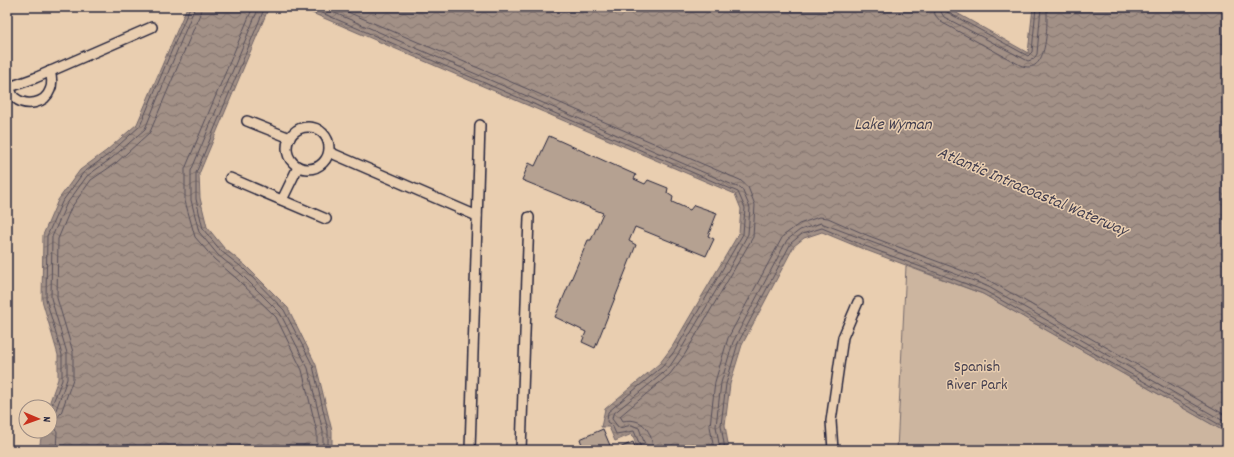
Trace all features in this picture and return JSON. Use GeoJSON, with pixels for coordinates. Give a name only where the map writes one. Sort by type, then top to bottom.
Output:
{"type":"FeatureCollection","features":[{"type":"Feature","properties":{"kind":"lane"},"geometry":{"type":"LineString","coordinates":[[50,71],[52,80],[50,91],[44,98],[36,103],[24,103],[15,98],[8,87],[50,71],[152,27]]}},
{"type":"Feature","properties":{"kind":"lane"},"geometry":{"type":"LineString","coordinates":[[247,121],[290,138]]}},
{"type":"Feature","properties":{"kind":"lane"},"geometry":{"type":"LineString","coordinates":[[470,450],[480,125]]}},
{"type":"Feature","properties":{"kind":"lane"},"geometry":{"type":"LineString","coordinates":[[302,128],[315,128],[326,136],[329,152],[324,162],[319,167],[312,169],[298,167],[288,157],[287,150],[290,138],[296,131],[302,128]]}},
{"type":"Feature","properties":{"kind":"lane"},"geometry":{"type":"LineString","coordinates":[[329,152],[477,216]]}},
{"type":"Feature","properties":{"kind":"lane"},"geometry":{"type":"LineString","coordinates":[[282,200],[298,167]]}},
{"type":"Feature","properties":{"kind":"lane"},"geometry":{"type":"LineString","coordinates":[[230,178],[326,219]]}},
{"type":"Feature","properties":{"kind":"lane"},"geometry":{"type":"LineString","coordinates":[[521,450],[529,217]]}},
{"type":"Feature","properties":{"kind":"lane"},"geometry":{"type":"LineString","coordinates":[[833,450],[831,421],[843,337],[858,302]]}},
{"type":"Feature","properties":{"kind":"green space","name":"Spanish River Park"},"geometry":{"type":"Polygon","coordinates":[[[906,266],[983,294],[1227,433],[1227,450],[897,450],[906,266]]]}},
{"type":"Feature","properties":{"kind":"water"},"geometry":{"type":"Polygon","coordinates":[[[187,7],[269,7],[199,174],[200,198],[207,227],[224,248],[246,266],[288,308],[316,365],[332,431],[332,450],[41,450],[41,439],[58,439],[58,399],[51,399],[58,379],[58,355],[42,300],[43,235],[58,200],[80,170],[106,151],[137,124],[187,7]]]}},
{"type":"Feature","properties":{"kind":"water"},"geometry":{"type":"Polygon","coordinates":[[[298,7],[946,7],[1028,53],[1033,7],[1227,7],[1227,433],[983,294],[822,232],[804,238],[794,246],[742,345],[730,384],[725,425],[729,450],[638,450],[632,434],[615,441],[609,427],[601,427],[605,409],[660,363],[672,347],[739,233],[741,209],[735,194],[298,7]]]}},
{"type":"Feature","properties":{"kind":"building"},"geometry":{"type":"Polygon","coordinates":[[[549,136],[636,175],[634,179],[645,184],[648,180],[668,188],[667,193],[673,197],[672,202],[690,210],[694,205],[717,213],[708,236],[714,239],[706,256],[635,227],[629,241],[636,245],[595,348],[582,342],[586,332],[555,317],[588,240],[591,240],[603,213],[522,180],[529,163],[535,166],[549,136]]]}},
{"type":"Feature","properties":{"kind":"building"},"geometry":{"type":"Polygon","coordinates":[[[603,429],[612,450],[584,450],[580,439],[603,429]]]}},
{"type":"Feature","properties":{"kind":"building"},"geometry":{"type":"Polygon","coordinates":[[[633,442],[636,450],[615,450],[633,442]]]}},
{"type":"Feature","properties":{"kind":"water label","name":"Lake Wyman"},"geometry":{"type":"Point","coordinates":[893,126]}},
{"type":"Feature","properties":{"kind":"water label","name":"Atlantic Intracoastal Waterway"},"geometry":{"type":"Point","coordinates":[1032,193]}}]}
